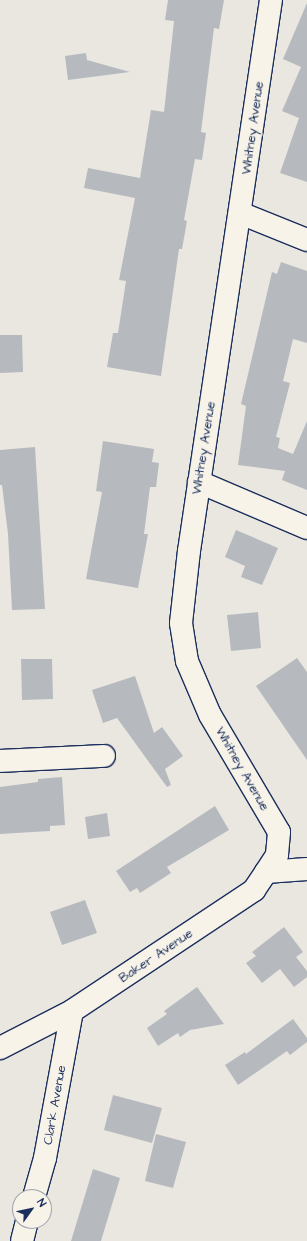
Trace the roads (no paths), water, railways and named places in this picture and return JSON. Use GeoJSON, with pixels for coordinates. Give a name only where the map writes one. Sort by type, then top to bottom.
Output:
{"type":"FeatureCollection","features":[{"type":"Feature","properties":{"kind":"street","name":"Whitney Avenue"},"geometry":{"type":"LineString","coordinates":[[266,872],[277,855],[280,832],[210,715],[187,661],[182,623],[199,482],[271,0]]}},
{"type":"Feature","properties":{"kind":"street"},"geometry":{"type":"LineString","coordinates":[[240,213],[307,240]]}},
{"type":"Feature","properties":{"kind":"street"},"geometry":{"type":"LineString","coordinates":[[199,482],[307,528]]}},
{"type":"Feature","properties":{"kind":"street"},"geometry":{"type":"LineString","coordinates":[[0,761],[104,756]]}},
{"type":"Feature","properties":{"kind":"street"},"geometry":{"type":"LineString","coordinates":[[266,872],[307,869]]}},
{"type":"Feature","properties":{"kind":"street","name":"Baker Avenue"},"geometry":{"type":"LineString","coordinates":[[0,1048],[72,1011],[254,890],[266,872]]}},
{"type":"Feature","properties":{"kind":"street","name":"Clark Avenue"},"geometry":{"type":"LineString","coordinates":[[36,1189],[45,1158],[72,1011]]}},
{"type":"Feature","properties":{"kind":"street"},"geometry":{"type":"LineString","coordinates":[[22,1241],[25,1229]]}}]}
